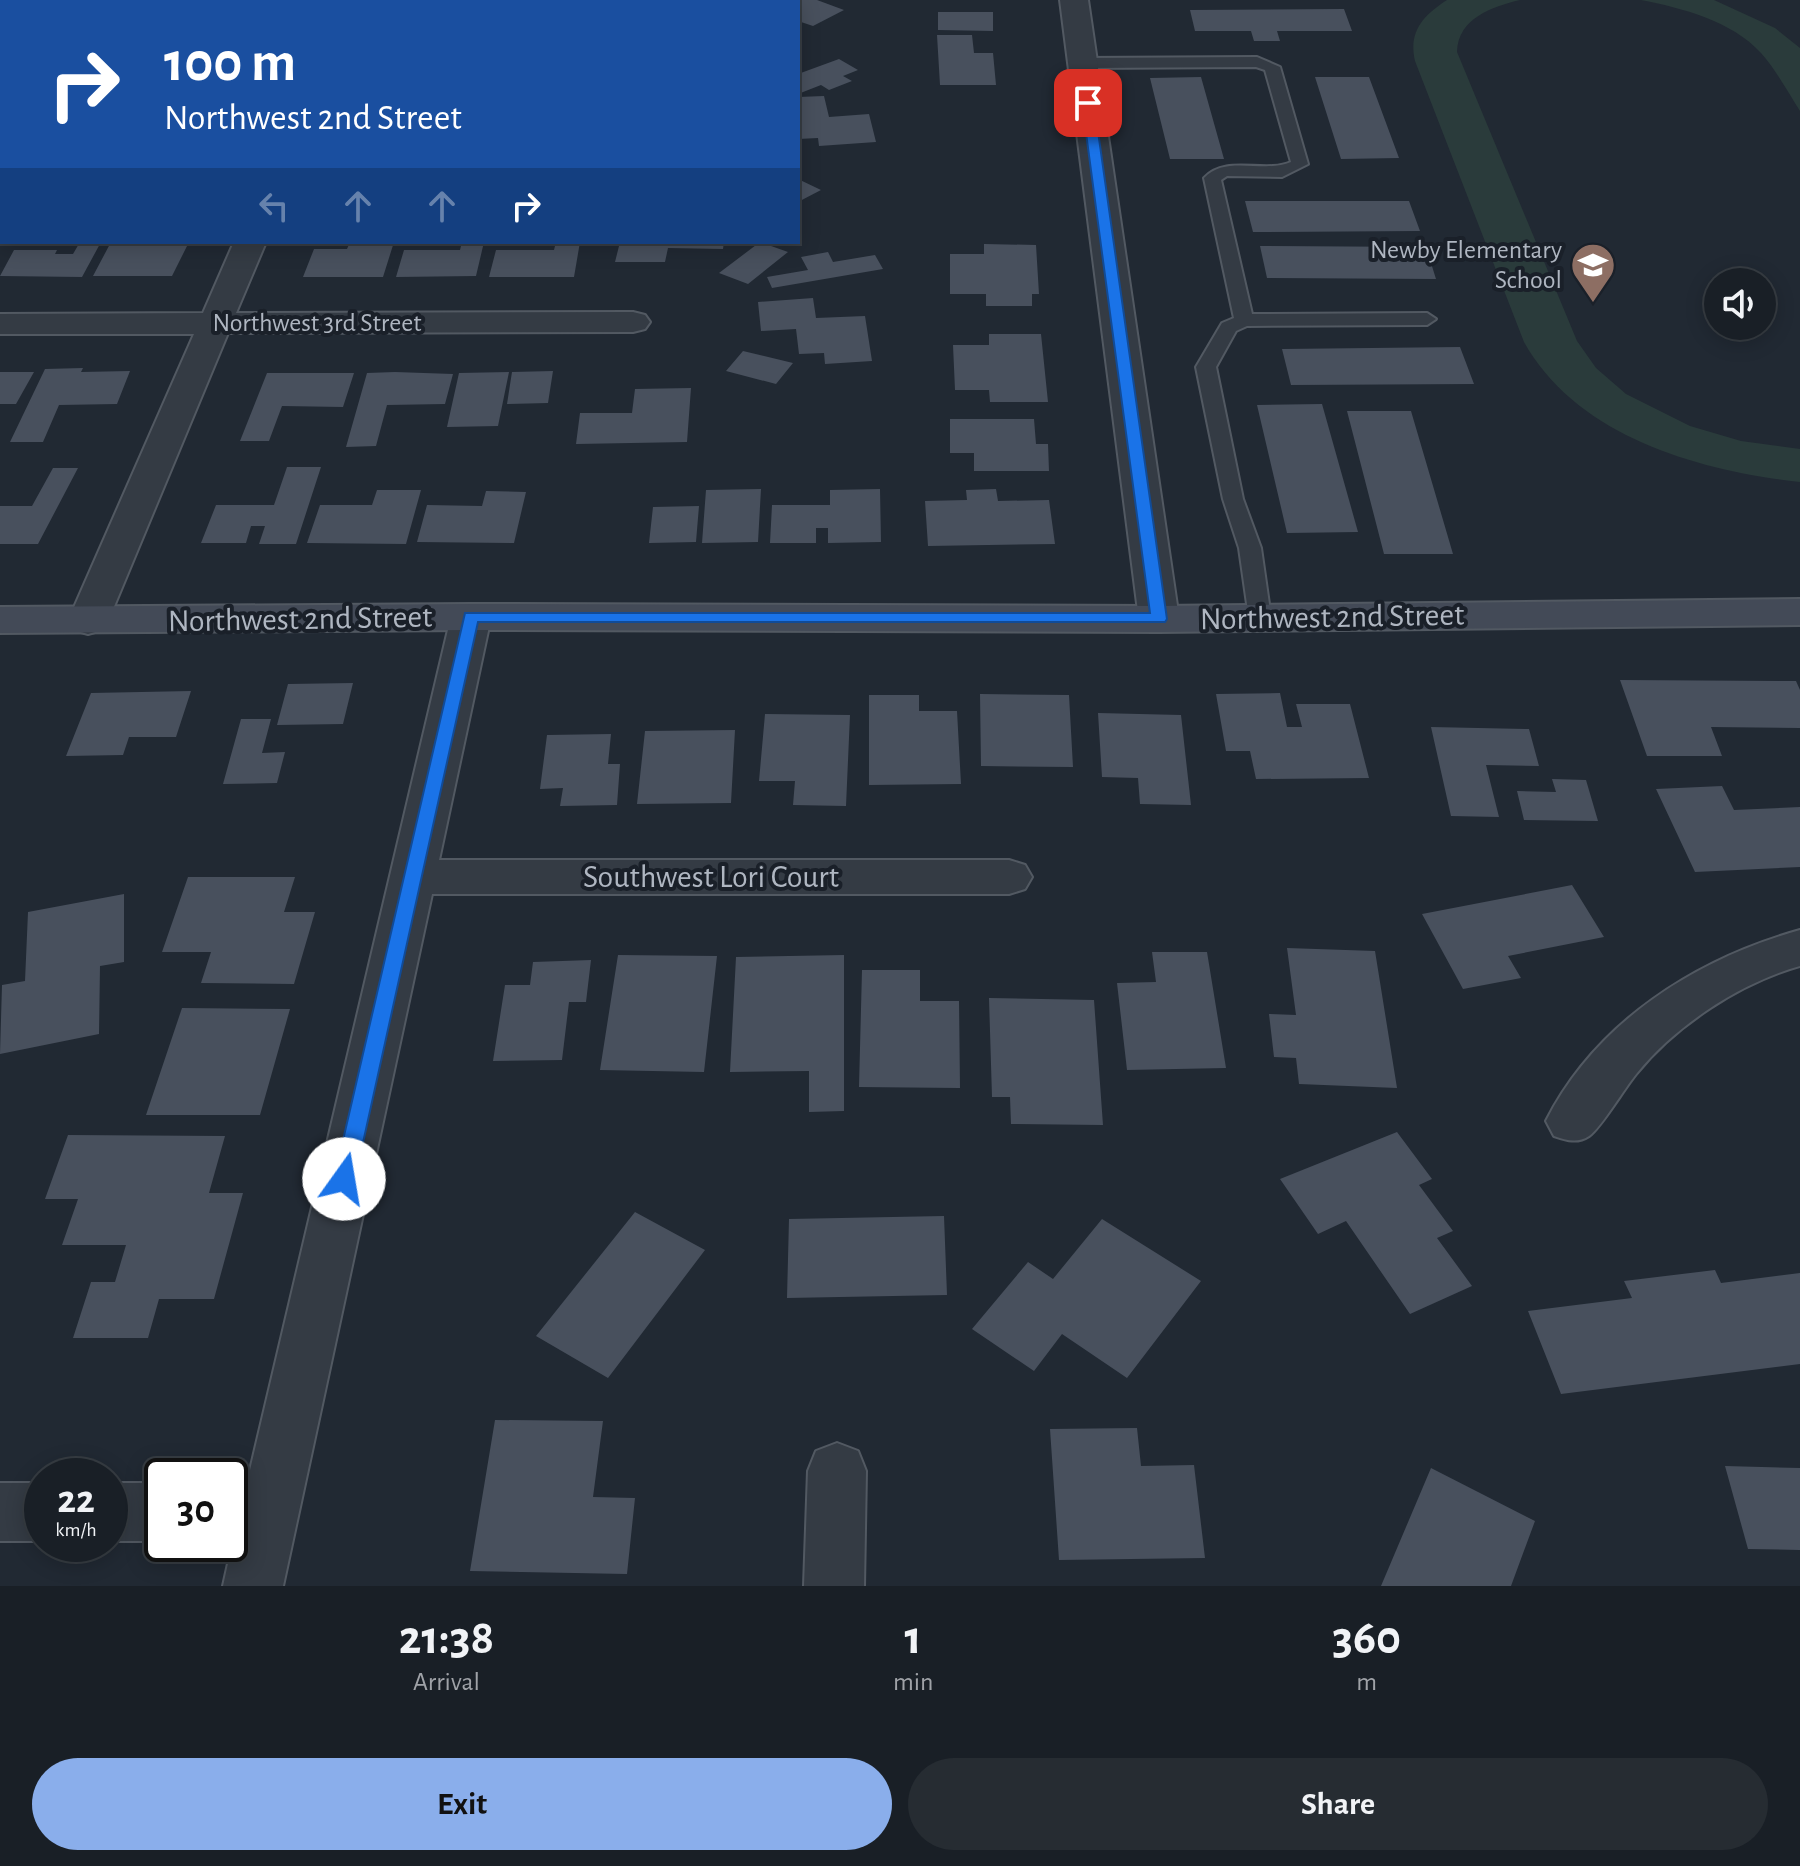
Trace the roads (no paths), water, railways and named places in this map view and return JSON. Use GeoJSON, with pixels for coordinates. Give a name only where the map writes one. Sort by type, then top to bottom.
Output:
{"type":"FeatureCollection","features":[{"type":"Feature","properties":{"kind":"main road","name":"Northwest 2nd Street"},"geometry":{"type":"LineString","coordinates":[[0,620],[471,617],[1159,619],[1800,612]]}},
{"type":"Feature","properties":{"kind":"street"},"geometry":{"type":"LineString","coordinates":[[1074,0],[1159,619]]}},
{"type":"Feature","properties":{"kind":"street"},"geometry":{"type":"LineString","coordinates":[[88,621],[249,244]]}},
{"type":"Feature","properties":{"kind":"street","name":"Northwest 3rd Street"},"geometry":{"type":"LineString","coordinates":[[0,324],[633,322]]}},
{"type":"Feature","properties":{"kind":"street"},"geometry":{"type":"LineString","coordinates":[[253,1586],[250,1512],[412,877],[471,617]]}},
{"type":"Feature","properties":{"kind":"street","name":"Southwest Lori Court"},"geometry":{"type":"LineString","coordinates":[[412,877],[1009,877]]}},
{"type":"Feature","properties":{"kind":"street"},"geometry":{"type":"LineString","coordinates":[[1572,1121],[1631,1044],[1695,994],[1782,952],[1800,948]]}},
{"type":"Feature","properties":{"kind":"street"},"geometry":{"type":"LineString","coordinates":[[834,1586],[837,1471]]}},
{"type":"Feature","properties":{"kind":"street"},"geometry":{"type":"LineString","coordinates":[[0,1512],[24,1512]]}},
{"type":"Feature","properties":{"kind":"lane"},"geometry":{"type":"LineString","coordinates":[[1083,63],[1257,62],[1272,67],[1300,164],[1282,172],[1223,171],[1212,178],[1244,320]]}},
{"type":"Feature","properties":{"kind":"lane"},"geometry":{"type":"LineString","coordinates":[[1260,618],[1250,548],[1233,499],[1206,367],[1229,327],[1244,320],[1427,319]]}},
{"type":"Feature","properties":{"kind":"place","name":"Newby Elementary School"},"geometry":{"type":"Point","coordinates":[1593,304]}}]}
